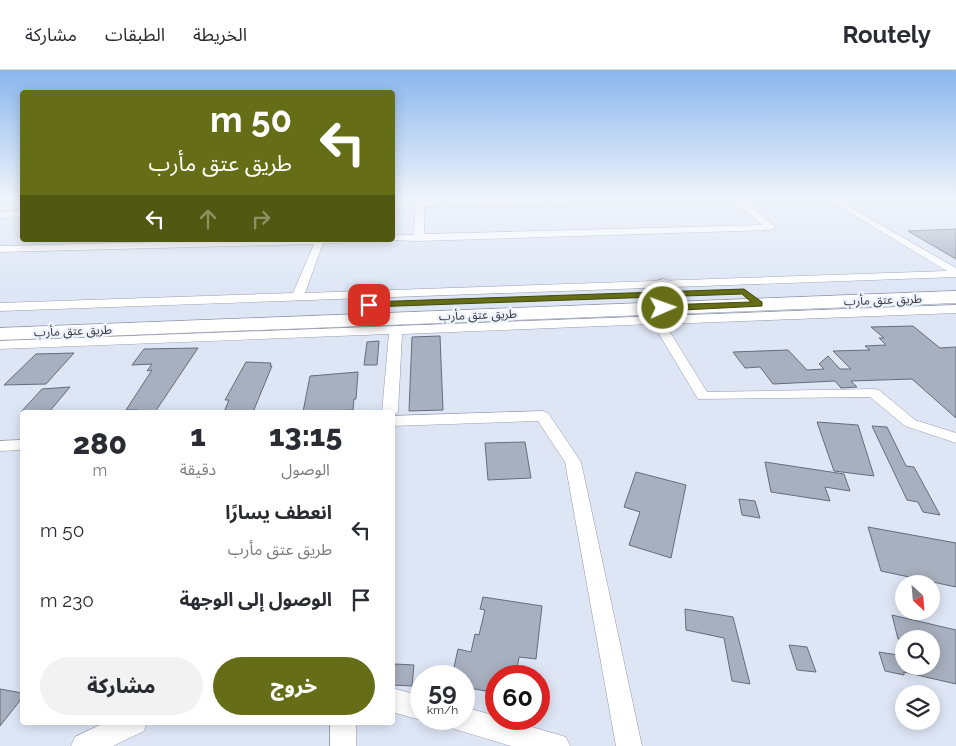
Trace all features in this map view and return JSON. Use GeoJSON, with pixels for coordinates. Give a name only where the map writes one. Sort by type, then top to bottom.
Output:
{"type":"FeatureCollection","features":[{"type":"Feature","properties":{"kind":"main road","name":"طريق عتق مأرب"},"geometry":{"type":"LineString","coordinates":[[0,334],[751,298],[956,284]]}},
{"type":"Feature","properties":{"kind":"main road","name":"طريق عتق مأرب"},"geometry":{"type":"LineString","coordinates":[[0,318],[668,289],[751,298],[956,297]]}},
{"type":"Feature","properties":{"kind":"street"},"geometry":{"type":"LineString","coordinates":[[419,230],[419,238]]}},
{"type":"Feature","properties":{"kind":"street"},"geometry":{"type":"LineString","coordinates":[[395,238],[690,230]]}},
{"type":"Feature","properties":{"kind":"street"},"geometry":{"type":"LineString","coordinates":[[882,230],[956,273]]}},
{"type":"Feature","properties":{"kind":"street"},"geometry":{"type":"LineString","coordinates":[[0,249],[248,242]]}},
{"type":"Feature","properties":{"kind":"street"},"geometry":{"type":"LineString","coordinates":[[298,296],[318,242]]}},
{"type":"Feature","properties":{"kind":"street"},"geometry":{"type":"LineString","coordinates":[[0,307],[298,296],[668,289],[956,273]]}},
{"type":"Feature","properties":{"kind":"street"},"geometry":{"type":"LineString","coordinates":[[0,345],[956,309]]}},
{"type":"Feature","properties":{"kind":"street"},"geometry":{"type":"LineString","coordinates":[[657,320],[703,396],[874,393],[910,423],[956,438]]}},
{"type":"Feature","properties":{"kind":"street"},"geometry":{"type":"LineString","coordinates":[[390,410],[396,331]]}},
{"type":"Feature","properties":{"kind":"street"},"geometry":{"type":"LineString","coordinates":[[395,421],[543,416],[573,462],[629,746]]}},
{"type":"Feature","properties":{"kind":"street"},"geometry":{"type":"LineString","coordinates":[[0,446],[20,445]]}},
{"type":"Feature","properties":{"kind":"street"},"geometry":{"type":"LineString","coordinates":[[395,701],[410,705]]}},
{"type":"Feature","properties":{"kind":"street"},"geometry":{"type":"LineString","coordinates":[[475,723],[558,746]]}},
{"type":"Feature","properties":{"kind":"street"},"geometry":{"type":"LineString","coordinates":[[84,746],[129,725]]}},
{"type":"Feature","properties":{"kind":"street"},"geometry":{"type":"LineString","coordinates":[[343,725],[343,746]]}},
{"type":"Feature","properties":{"kind":"building"},"geometry":{"type":"Polygon","coordinates":[[[956,230],[956,259],[908,231],[956,230]]]}},
{"type":"Feature","properties":{"kind":"building"},"geometry":{"type":"Polygon","coordinates":[[[913,326],[940,348],[956,347],[956,418],[912,379],[851,381],[857,387],[841,388],[835,381],[773,384],[760,367],[745,368],[733,352],[788,350],[807,370],[824,369],[819,364],[828,356],[840,369],[851,369],[833,351],[870,350],[865,346],[886,345],[879,338],[884,338],[871,327],[913,326]]]}},
{"type":"Feature","properties":{"kind":"building"},"geometry":{"type":"Polygon","coordinates":[[[440,336],[443,410],[409,411],[412,337],[440,336]]]}},
{"type":"Feature","properties":{"kind":"building"},"geometry":{"type":"Polygon","coordinates":[[[379,341],[377,365],[364,365],[367,342],[379,341]]]}},
{"type":"Feature","properties":{"kind":"building"},"geometry":{"type":"Polygon","coordinates":[[[198,348],[156,410],[126,410],[152,370],[147,371],[152,364],[132,365],[144,349],[198,348]]]}},
{"type":"Feature","properties":{"kind":"building"},"geometry":{"type":"Polygon","coordinates":[[[74,353],[46,384],[4,385],[36,354],[74,353]]]}},
{"type":"Feature","properties":{"kind":"building"},"geometry":{"type":"Polygon","coordinates":[[[246,362],[271,363],[270,366],[272,366],[254,410],[225,410],[229,400],[225,400],[246,362]]]}},
{"type":"Feature","properties":{"kind":"building"},"geometry":{"type":"Polygon","coordinates":[[[358,372],[356,399],[354,399],[353,410],[303,410],[310,376],[358,372]]]}},
{"type":"Feature","properties":{"kind":"building"},"geometry":{"type":"Polygon","coordinates":[[[70,387],[51,410],[23,410],[42,389],[70,387]]]}},
{"type":"Feature","properties":{"kind":"building"},"geometry":{"type":"Polygon","coordinates":[[[817,422],[858,425],[874,476],[834,471],[817,422]]]}},
{"type":"Feature","properties":{"kind":"building"},"geometry":{"type":"Polygon","coordinates":[[[872,426],[887,427],[906,466],[914,467],[940,515],[923,512],[918,502],[907,500],[872,426]]]}},
{"type":"Feature","properties":{"kind":"building"},"geometry":{"type":"Polygon","coordinates":[[[525,442],[531,478],[488,480],[485,443],[525,442]]]}},
{"type":"Feature","properties":{"kind":"building"},"geometry":{"type":"Polygon","coordinates":[[[765,462],[844,474],[850,491],[825,487],[830,501],[771,492],[765,462]]]}},
{"type":"Feature","properties":{"kind":"building"},"geometry":{"type":"Polygon","coordinates":[[[636,472],[686,485],[671,558],[629,545],[640,512],[624,507],[636,472]]]}},
{"type":"Feature","properties":{"kind":"building"},"geometry":{"type":"Polygon","coordinates":[[[739,499],[755,501],[760,518],[742,515],[739,499]]]}},
{"type":"Feature","properties":{"kind":"building"},"geometry":{"type":"Polygon","coordinates":[[[868,527],[956,543],[956,587],[940,584],[940,575],[900,575],[881,571],[868,527]]]}},
{"type":"Feature","properties":{"kind":"building"},"geometry":{"type":"Polygon","coordinates":[[[483,597],[542,606],[536,659],[519,657],[518,665],[485,665],[485,691],[475,689],[475,665],[454,665],[458,649],[471,652],[475,634],[479,635],[485,610],[480,609],[483,597]]]}},
{"type":"Feature","properties":{"kind":"building"},"geometry":{"type":"Polygon","coordinates":[[[685,609],[733,617],[750,684],[732,681],[724,638],[686,630],[685,609]]]}},
{"type":"Feature","properties":{"kind":"building"},"geometry":{"type":"Polygon","coordinates":[[[892,615],[895,616],[895,620],[913,620],[956,630],[956,684],[917,675],[940,675],[940,630],[896,630],[892,615]]]}},
{"type":"Feature","properties":{"kind":"building"},"geometry":{"type":"Polygon","coordinates":[[[789,645],[807,647],[816,672],[797,670],[789,645]]]}},
{"type":"Feature","properties":{"kind":"building"},"geometry":{"type":"Polygon","coordinates":[[[879,652],[895,655],[895,673],[885,671],[879,652]]]}},
{"type":"Feature","properties":{"kind":"building"},"geometry":{"type":"Polygon","coordinates":[[[395,664],[414,665],[410,665],[410,686],[395,685],[395,664]]]}},
{"type":"Feature","properties":{"kind":"building"},"geometry":{"type":"Polygon","coordinates":[[[0,689],[20,693],[20,701],[0,726],[0,689]]]}},
{"type":"Feature","properties":{"kind":"route"},"geometry":{"type":"LineString","coordinates":[[369,305],[744,291],[759,304],[663,308]]}}]}
